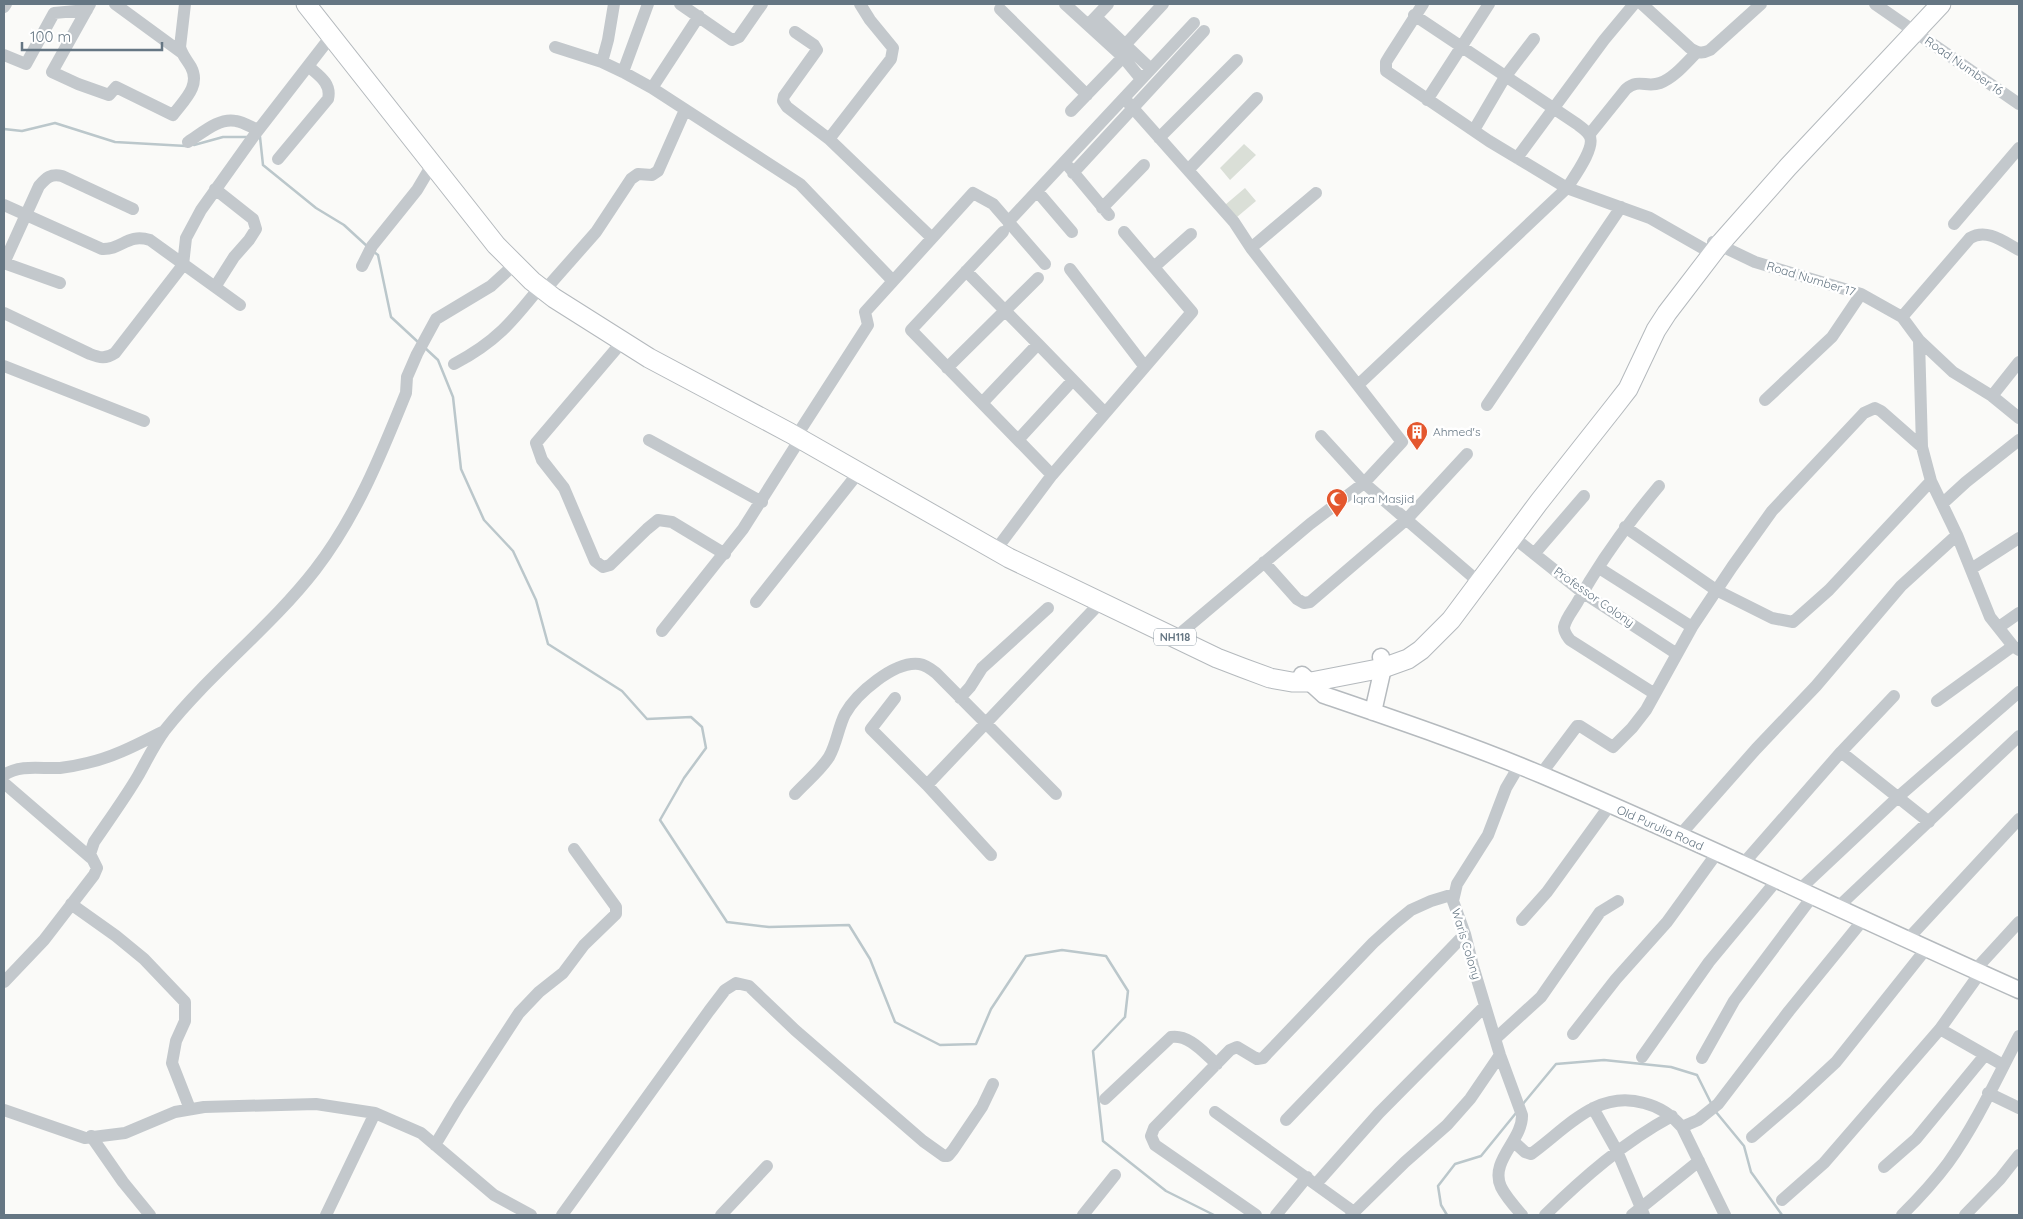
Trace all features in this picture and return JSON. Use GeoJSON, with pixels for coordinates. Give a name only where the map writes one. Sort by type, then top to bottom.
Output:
{"type":"FeatureCollection","features":[{"type":"Feature","properties":{"kind":"highway","name":"NH118"},"geometry":{"type":"LineString","coordinates":[[306,4],[496,245],[515,264],[622,342],[800,434],[1001,543],[1248,661],[1265,668],[1305,678]]}},
{"type":"Feature","properties":{"kind":"highway","name":"NH118"},"geometry":{"type":"LineString","coordinates":[[318,4],[505,240],[545,285],[800,434],[859,472],[1009,558],[1217,658],[1270,678],[1292,682],[1348,666],[1408,659],[1437,635],[1451,620],[1512,537],[1628,389],[1663,319],[1713,246]]}},
{"type":"Feature","properties":{"kind":"highway","name":"NH118"},"geometry":{"type":"LineString","coordinates":[[1382,662],[1426,635],[1439,621],[1612,398],[1628,373],[1659,310],[1713,246],[1912,30],[1932,4]]}},
{"type":"Feature","properties":{"kind":"highway","name":"NH118"},"geometry":{"type":"LineString","coordinates":[[1912,30],[1941,4]]}},
{"type":"Feature","properties":{"kind":"main road"},"geometry":{"type":"LineString","coordinates":[[1373,712],[1382,662]]}},
{"type":"Feature","properties":{"kind":"main road","name":"Old Purulia Road"},"geometry":{"type":"LineString","coordinates":[[1305,678],[1324,695],[1541,774],[1680,835],[1716,854],[1743,864],[2019,990]]}},
{"type":"Feature","properties":{"kind":"street"},"geometry":{"type":"LineString","coordinates":[[115,4],[182,53]]}},
{"type":"Feature","properties":{"kind":"street"},"geometry":{"type":"LineString","coordinates":[[88,7],[52,72],[78,84],[109,94],[116,86],[173,115],[195,82],[195,75],[180,46],[185,4]]}},
{"type":"Feature","properties":{"kind":"street"},"geometry":{"type":"LineString","coordinates":[[602,62],[614,4]]}},
{"type":"Feature","properties":{"kind":"street"},"geometry":{"type":"LineString","coordinates":[[623,72],[648,4]]}},
{"type":"Feature","properties":{"kind":"street"},"geometry":{"type":"LineString","coordinates":[[680,4],[728,39],[735,40],[762,4]]}},
{"type":"Feature","properties":{"kind":"street"},"geometry":{"type":"LineString","coordinates":[[829,139],[894,53],[893,48],[870,20],[860,4]]}},
{"type":"Feature","properties":{"kind":"street"},"geometry":{"type":"LineString","coordinates":[[1065,4],[1092,21],[1124,51],[1151,69]]}},
{"type":"Feature","properties":{"kind":"street"},"geometry":{"type":"LineString","coordinates":[[1092,21],[1108,4]]}},
{"type":"Feature","properties":{"kind":"street"},"geometry":{"type":"LineString","coordinates":[[1071,111],[1164,4]]}},
{"type":"Feature","properties":{"kind":"street"},"geometry":{"type":"LineString","coordinates":[[1358,385],[1567,188],[1590,150],[1591,140],[1589,135],[1577,124],[1414,15],[1422,4]]}},
{"type":"Feature","properties":{"kind":"street"},"geometry":{"type":"LineString","coordinates":[[1427,100],[1489,4]]}},
{"type":"Feature","properties":{"kind":"street"},"geometry":{"type":"LineString","coordinates":[[1518,158],[1552,108],[1634,4]]}},
{"type":"Feature","properties":{"kind":"street"},"geometry":{"type":"LineString","coordinates":[[1642,4],[1690,48],[1704,53],[1710,50],[1761,4]]}},
{"type":"Feature","properties":{"kind":"street","name":"Road Number 16"},"geometry":{"type":"LineString","coordinates":[[1875,4],[2019,104]]}},
{"type":"Feature","properties":{"kind":"street"},"geometry":{"type":"LineString","coordinates":[[4,55],[26,64],[54,12],[88,7]]}},
{"type":"Feature","properties":{"kind":"street"},"geometry":{"type":"LineString","coordinates":[[1000,9],[1087,94]]}},
{"type":"Feature","properties":{"kind":"street","name":"Road Number 17"},"geometry":{"type":"LineString","coordinates":[[1414,15],[1389,57],[1386,67],[1391,75],[1427,100],[1567,188],[1650,218],[1755,262],[1860,294],[1902,317],[1920,340],[1953,372],[1992,396],[2019,418]]}},
{"type":"Feature","properties":{"kind":"street"},"geometry":{"type":"LineString","coordinates":[[652,88],[699,16]]}},
{"type":"Feature","properties":{"kind":"street"},"geometry":{"type":"LineString","coordinates":[[1052,475],[911,330],[1151,69],[1199,27],[1132,108],[1073,173]]}},
{"type":"Feature","properties":{"kind":"street"},"geometry":{"type":"LineString","coordinates":[[795,32],[814,45],[817,50],[784,96],[784,104],[829,139],[932,238]]}},
{"type":"Feature","properties":{"kind":"street"},"geometry":{"type":"LineString","coordinates":[[4,313],[101,358],[109,357],[115,353],[183,265],[186,238],[192,224],[257,132],[332,35]]}},
{"type":"Feature","properties":{"kind":"street"},"geometry":{"type":"LineString","coordinates":[[1474,130],[1506,77],[1534,39]]}},
{"type":"Feature","properties":{"kind":"street"},"geometry":{"type":"LineString","coordinates":[[554,47],[602,62],[652,88],[800,184],[893,281]]}},
{"type":"Feature","properties":{"kind":"street"},"geometry":{"type":"LineString","coordinates":[[1124,51],[1141,80]]}},
{"type":"Feature","properties":{"kind":"street"},"geometry":{"type":"LineString","coordinates":[[1589,135],[1632,84],[1652,85],[1662,83],[1670,78],[1697,52]]}},
{"type":"Feature","properties":{"kind":"street"},"geometry":{"type":"LineString","coordinates":[[1160,138],[1237,60]]}},
{"type":"Feature","properties":{"kind":"street"},"geometry":{"type":"LineString","coordinates":[[278,159],[328,99],[330,94],[325,82],[308,66]]}},
{"type":"Feature","properties":{"kind":"street"},"geometry":{"type":"LineString","coordinates":[[1124,98],[1234,222],[1251,248],[1402,442],[1364,483],[1310,524],[1183,631]]}},
{"type":"Feature","properties":{"kind":"street"},"geometry":{"type":"LineString","coordinates":[[1188,170],[1257,98]]}},
{"type":"Feature","properties":{"kind":"street"},"geometry":{"type":"LineString","coordinates":[[454,364],[492,341],[512,322],[596,232],[634,175],[652,175],[658,170],[685,110]]}},
{"type":"Feature","properties":{"kind":"street"},"geometry":{"type":"LineString","coordinates":[[188,142],[221,122],[229,120],[237,121],[257,132]]}},
{"type":"Feature","properties":{"kind":"street"},"geometry":{"type":"LineString","coordinates":[[1954,224],[2019,148]]}},
{"type":"Feature","properties":{"kind":"street"},"geometry":{"type":"LineString","coordinates":[[1064,162],[1106,212],[1144,165]]}},
{"type":"Feature","properties":{"kind":"street"},"geometry":{"type":"LineString","coordinates":[[362,266],[372,246],[417,190],[433,163]]}},
{"type":"Feature","properties":{"kind":"street"},"geometry":{"type":"LineString","coordinates":[[60,283],[4,263],[39,186],[46,178],[55,174],[62,176],[134,209]]}},
{"type":"Feature","properties":{"kind":"street"},"geometry":{"type":"LineString","coordinates":[[215,287],[234,257],[256,229],[253,219],[216,189]]}},
{"type":"Feature","properties":{"kind":"street"},"geometry":{"type":"LineString","coordinates":[[1037,191],[1072,232]]}},
{"type":"Feature","properties":{"kind":"street"},"geometry":{"type":"LineString","coordinates":[[1251,248],[1316,192]]}},
{"type":"Feature","properties":{"kind":"street"},"geometry":{"type":"LineString","coordinates":[[662,631],[725,554],[762,502],[800,434],[868,325],[865,312],[974,193],[993,204],[1006,227],[1045,264]]}},
{"type":"Feature","properties":{"kind":"street"},"geometry":{"type":"LineString","coordinates":[[4,205],[102,249],[109,249],[133,238],[150,240],[240,305]]}},
{"type":"Feature","properties":{"kind":"street"},"geometry":{"type":"LineString","coordinates":[[1487,406],[1621,207]]}},
{"type":"Feature","properties":{"kind":"street"},"geometry":{"type":"LineString","coordinates":[[1001,543],[1052,475],[1192,312],[1124,232]]}},
{"type":"Feature","properties":{"kind":"street"},"geometry":{"type":"LineString","coordinates":[[1154,267],[1191,234]]}},
{"type":"Feature","properties":{"kind":"street"},"geometry":{"type":"LineString","coordinates":[[1902,317],[1970,238],[1980,234],[1993,236],[2019,250]]}},
{"type":"Feature","properties":{"kind":"street"},"geometry":{"type":"LineString","coordinates":[[90,858],[90,850],[94,842],[166,730],[188,704],[288,601],[315,570],[340,534],[366,489],[406,393],[407,377],[417,354],[436,320],[491,286],[515,264]]}},
{"type":"Feature","properties":{"kind":"street"},"geometry":{"type":"LineString","coordinates":[[1070,269],[1145,367]]}},
{"type":"Feature","properties":{"kind":"street"},"geometry":{"type":"LineString","coordinates":[[966,271],[1105,413]]}},
{"type":"Feature","properties":{"kind":"street"},"geometry":{"type":"LineString","coordinates":[[947,368],[1038,278]]}},
{"type":"Feature","properties":{"kind":"street"},"geometry":{"type":"LineString","coordinates":[[1764,400],[1832,337],[1860,294]]}},
{"type":"Feature","properties":{"kind":"street"},"geometry":{"type":"LineString","coordinates":[[1920,340],[1922,447],[1931,481],[1957,535],[1990,617],[2016,648],[1937,701]]}},
{"type":"Feature","properties":{"kind":"street"},"geometry":{"type":"LineString","coordinates":[[622,342],[536,443],[542,460],[564,488],[595,561],[599,565],[603,567],[610,565],[658,520],[672,522],[725,554]]}},
{"type":"Feature","properties":{"kind":"street"},"geometry":{"type":"LineString","coordinates":[[982,403],[1038,344]]}},
{"type":"Feature","properties":{"kind":"street"},"geometry":{"type":"LineString","coordinates":[[1992,396],[2019,362]]}},
{"type":"Feature","properties":{"kind":"street"},"geometry":{"type":"LineString","coordinates":[[4,366],[144,421]]}},
{"type":"Feature","properties":{"kind":"street"},"geometry":{"type":"LineString","coordinates":[[1018,440],[1073,380]]}},
{"type":"Feature","properties":{"kind":"street"},"geometry":{"type":"LineString","coordinates":[[1541,774],[1577,726],[1580,726],[1610,746],[1616,746],[1632,728],[1655,694],[1716,590],[1772,511],[1864,413],[1875,408],[1881,411],[1922,447]]}},
{"type":"Feature","properties":{"kind":"street"},"geometry":{"type":"LineString","coordinates":[[1321,436],[1364,483],[1473,577]]}},
{"type":"Feature","properties":{"kind":"street"},"geometry":{"type":"LineString","coordinates":[[649,440],[762,502]]}},
{"type":"Feature","properties":{"kind":"street"},"geometry":{"type":"LineString","coordinates":[[1942,504],[1966,482],[2019,440]]}},
{"type":"Feature","properties":{"kind":"street"},"geometry":{"type":"LineString","coordinates":[[1264,562],[1297,599],[1304,603],[1310,602],[1407,520],[1467,454]]}},
{"type":"Feature","properties":{"kind":"street"},"geometry":{"type":"LineString","coordinates":[[756,602],[859,472]]}},
{"type":"Feature","properties":{"kind":"street"},"geometry":{"type":"LineString","coordinates":[[1625,527],[1716,590],[1772,618],[1793,622],[1829,590],[1931,481]]}},
{"type":"Feature","properties":{"kind":"street"},"geometry":{"type":"LineString","coordinates":[[1655,694],[1570,640],[1565,634],[1566,623],[1582,592],[1625,527],[1659,486]]}},
{"type":"Feature","properties":{"kind":"street"},"geometry":{"type":"LineString","coordinates":[[1534,554],[1584,496]]}},
{"type":"Feature","properties":{"kind":"street"},"geometry":{"type":"LineString","coordinates":[[1680,835],[1756,749],[1816,686],[1901,586],[1957,535]]}},
{"type":"Feature","properties":{"kind":"street","name":"Professor Colony"},"geometry":{"type":"LineString","coordinates":[[1512,537],[1582,592],[1677,654]]}},
{"type":"Feature","properties":{"kind":"street"},"geometry":{"type":"LineString","coordinates":[[1971,569],[2019,538]]}},
{"type":"Feature","properties":{"kind":"street"},"geometry":{"type":"LineString","coordinates":[[1599,568],[1692,628]]}},
{"type":"Feature","properties":{"kind":"street"},"geometry":{"type":"LineString","coordinates":[[927,785],[1100,602]]}},
{"type":"Feature","properties":{"kind":"street"},"geometry":{"type":"LineString","coordinates":[[960,698],[982,668],[1048,608]]}},
{"type":"Feature","properties":{"kind":"street"},"geometry":{"type":"LineString","coordinates":[[1998,627],[2019,613]]}},
{"type":"Feature","properties":{"kind":"street"},"geometry":{"type":"LineString","coordinates":[[795,794],[827,759],[836,744],[840,727],[849,707],[868,687],[887,673],[910,665],[924,665],[936,673],[1056,794]]}},
{"type":"Feature","properties":{"kind":"street"},"geometry":{"type":"LineString","coordinates":[[1702,1058],[1734,1000],[1806,894],[1898,797],[2019,692]]}},
{"type":"Feature","properties":{"kind":"street"},"geometry":{"type":"LineString","coordinates":[[1743,864],[1841,752],[1894,696]]}},
{"type":"Feature","properties":{"kind":"street"},"geometry":{"type":"LineString","coordinates":[[894,698],[871,729],[927,785],[991,856]]}},
{"type":"Feature","properties":{"kind":"street"},"geometry":{"type":"LineString","coordinates":[[4,776],[11,770],[20,768],[61,768],[89,762],[131,748],[166,730]]}},
{"type":"Feature","properties":{"kind":"street"},"geometry":{"type":"LineString","coordinates":[[1837,908],[2019,736]]}},
{"type":"Feature","properties":{"kind":"street"},"geometry":{"type":"LineString","coordinates":[[1841,752],[1929,822]]}},
{"type":"Feature","properties":{"kind":"street","name":"Waris Colony"},"geometry":{"type":"LineString","coordinates":[[1514,1142],[1523,1125],[1520,1109],[1500,1055],[1465,934],[1453,901],[1457,884],[1488,835],[1506,788],[1519,766]]}},
{"type":"Feature","properties":{"kind":"street"},"geometry":{"type":"LineString","coordinates":[[4,783],[96,864],[96,872],[44,940],[4,982]]}},
{"type":"Feature","properties":{"kind":"street"},"geometry":{"type":"LineString","coordinates":[[1522,920],[1547,892],[1610,805]]}},
{"type":"Feature","properties":{"kind":"street"},"geometry":{"type":"LineString","coordinates":[[1907,940],[2019,819]]}},
{"type":"Feature","properties":{"kind":"street"},"geometry":{"type":"LineString","coordinates":[[434,1145],[520,1013],[539,992],[563,973],[584,945],[616,914],[616,907],[574,849]]}},
{"type":"Feature","properties":{"kind":"street"},"geometry":{"type":"LineString","coordinates":[[1573,1034],[1616,979],[1667,922],[1716,854]]}},
{"type":"Feature","properties":{"kind":"street"},"geometry":{"type":"LineString","coordinates":[[1642,1057],[1709,962],[1777,880]]}},
{"type":"Feature","properties":{"kind":"street"},"geometry":{"type":"LineString","coordinates":[[1256,1215],[1155,1144],[1151,1136],[1154,1128],[1234,1047],[1257,1060],[1263,1058],[1394,923],[1411,910],[1432,900],[1454,894]]}},
{"type":"Feature","properties":{"kind":"street"},"geometry":{"type":"LineString","coordinates":[[1495,1039],[1541,997],[1600,912],[1618,901]]}},
{"type":"Feature","properties":{"kind":"street"},"geometry":{"type":"LineString","coordinates":[[71,904],[144,958],[185,1002],[185,1022],[176,1041],[172,1062],[190,1109]]}},
{"type":"Feature","properties":{"kind":"street"},"geometry":{"type":"LineString","coordinates":[[1682,1127],[1706,1115],[1718,1104],[1789,1011],[1863,920]]}},
{"type":"Feature","properties":{"kind":"street"},"geometry":{"type":"LineString","coordinates":[[1782,1200],[1824,1163],[1940,1029],[1977,972],[2019,922]]}},
{"type":"Feature","properties":{"kind":"street"},"geometry":{"type":"LineString","coordinates":[[1286,1120],[1465,934]]}},
{"type":"Feature","properties":{"kind":"street"},"geometry":{"type":"LineString","coordinates":[[1752,1137],[1836,1062],[1926,949]]}},
{"type":"Feature","properties":{"kind":"street"},"geometry":{"type":"LineString","coordinates":[[562,1215],[709,1011],[725,990],[736,983],[748,986],[795,1030],[923,1141],[944,1156],[948,1156],[954,1150],[982,1107],[993,1084]]}},
{"type":"Feature","properties":{"kind":"street"},"geometry":{"type":"LineString","coordinates":[[1276,1215],[1485,1006]]}},
{"type":"Feature","properties":{"kind":"street"},"geometry":{"type":"LineString","coordinates":[[1940,1029],[2004,1065]]}},
{"type":"Feature","properties":{"kind":"street"},"geometry":{"type":"LineString","coordinates":[[1902,1215],[1923,1194],[1948,1163],[2019,1036]]}},
{"type":"Feature","properties":{"kind":"street"},"geometry":{"type":"LineString","coordinates":[[1105,1099],[1171,1037],[1182,1037],[1189,1040],[1217,1064]]}},
{"type":"Feature","properties":{"kind":"street"},"geometry":{"type":"LineString","coordinates":[[1215,1112],[1311,1180],[1352,1214],[1405,1162],[1447,1125],[1470,1099],[1500,1055]]}},
{"type":"Feature","properties":{"kind":"street"},"geometry":{"type":"LineString","coordinates":[[1884,1167],[1916,1139],[1985,1055]]}},
{"type":"Feature","properties":{"kind":"street"},"geometry":{"type":"LineString","coordinates":[[1988,1094],[2019,1108]]}},
{"type":"Feature","properties":{"kind":"street"},"geometry":{"type":"LineString","coordinates":[[1522,1215],[1502,1190],[1499,1182],[1500,1165],[1514,1142],[1524,1152],[1531,1154],[1593,1108],[1609,1101],[1624,1099],[1658,1106],[1672,1116],[1682,1127],[1725,1215]]}},
{"type":"Feature","properties":{"kind":"street"},"geometry":{"type":"LineString","coordinates":[[4,1110],[85,1138],[125,1133],[175,1112],[204,1107],[316,1104],[375,1112],[421,1133],[494,1195],[531,1215]]}},
{"type":"Feature","properties":{"kind":"street"},"geometry":{"type":"LineString","coordinates":[[1593,1108],[1617,1151],[1639,1213],[1699,1161]]}},
{"type":"Feature","properties":{"kind":"street"},"geometry":{"type":"LineString","coordinates":[[326,1215],[375,1112]]}},
{"type":"Feature","properties":{"kind":"street"},"geometry":{"type":"LineString","coordinates":[[1545,1215],[1573,1188],[1631,1140],[1672,1116]]}},
{"type":"Feature","properties":{"kind":"street"},"geometry":{"type":"LineString","coordinates":[[91,1136],[123,1182],[150,1215]]}},
{"type":"Feature","properties":{"kind":"street"},"geometry":{"type":"LineString","coordinates":[[1965,1215],[2000,1179],[2019,1155]]}},
{"type":"Feature","properties":{"kind":"street"},"geometry":{"type":"LineString","coordinates":[[720,1215],[767,1166]]}},
{"type":"Feature","properties":{"kind":"street"},"geometry":{"type":"LineString","coordinates":[[1083,1215],[1115,1175]]}},
{"type":"Feature","properties":{"kind":"shaded area"},"geometry":{"type":"Polygon","coordinates":[[[1244,144],[1256,155],[1230,180],[1220,168],[1244,144]]]}},
{"type":"Feature","properties":{"kind":"shaded area"},"geometry":{"type":"Polygon","coordinates":[[[1245,188],[1256,201],[1237,217],[1225,205],[1245,188]]]}},
{"type":"Feature","properties":{"kind":"waterway"},"geometry":{"type":"LineString","coordinates":[[4,129],[22,131],[55,123],[115,142],[186,146]]}},
{"type":"Feature","properties":{"kind":"waterway"},"geometry":{"type":"LineString","coordinates":[[194,145],[223,137],[247,137]]}},
{"type":"Feature","properties":{"kind":"waterway"},"geometry":{"type":"LineString","coordinates":[[257,137],[260,137],[263,165],[316,208],[344,225],[368,247]]}},
{"type":"Feature","properties":{"kind":"waterway"},"geometry":{"type":"LineString","coordinates":[[374,252],[378,255],[391,317],[418,342]]}},
{"type":"Feature","properties":{"kind":"waterway"},"geometry":{"type":"LineString","coordinates":[[424,347],[438,360],[453,397],[461,469],[484,520],[513,551],[536,600],[548,644],[622,691],[647,719],[691,717],[702,727],[706,748],[684,778],[660,820],[727,922],[769,927],[849,925],[870,959],[895,1022],[940,1045],[976,1044],[991,1009],[1026,956],[1062,950],[1106,956],[1128,991],[1125,1017],[1093,1051],[1103,1141],[1166,1191],[1214,1215]]}},
{"type":"Feature","properties":{"kind":"waterway"},"geometry":{"type":"LineString","coordinates":[[1522,1105],[1556,1064],[1604,1060],[1671,1067],[1697,1075],[1711,1103]]}},
{"type":"Feature","properties":{"kind":"waterway"},"geometry":{"type":"LineString","coordinates":[[1716,1112],[1744,1146],[1751,1172],[1782,1215]]}},
{"type":"Feature","properties":{"kind":"waterway"},"geometry":{"type":"LineString","coordinates":[[1447,1215],[1441,1205],[1438,1186],[1455,1164],[1481,1156],[1516,1113]]}},
{"type":"Feature","properties":{"kind":"place","name":"Ahmed's"},"geometry":{"type":"Point","coordinates":[1417,451]}},
{"type":"Feature","properties":{"kind":"place","name":"Iqra Masjid"},"geometry":{"type":"Point","coordinates":[1337,518]}}]}
